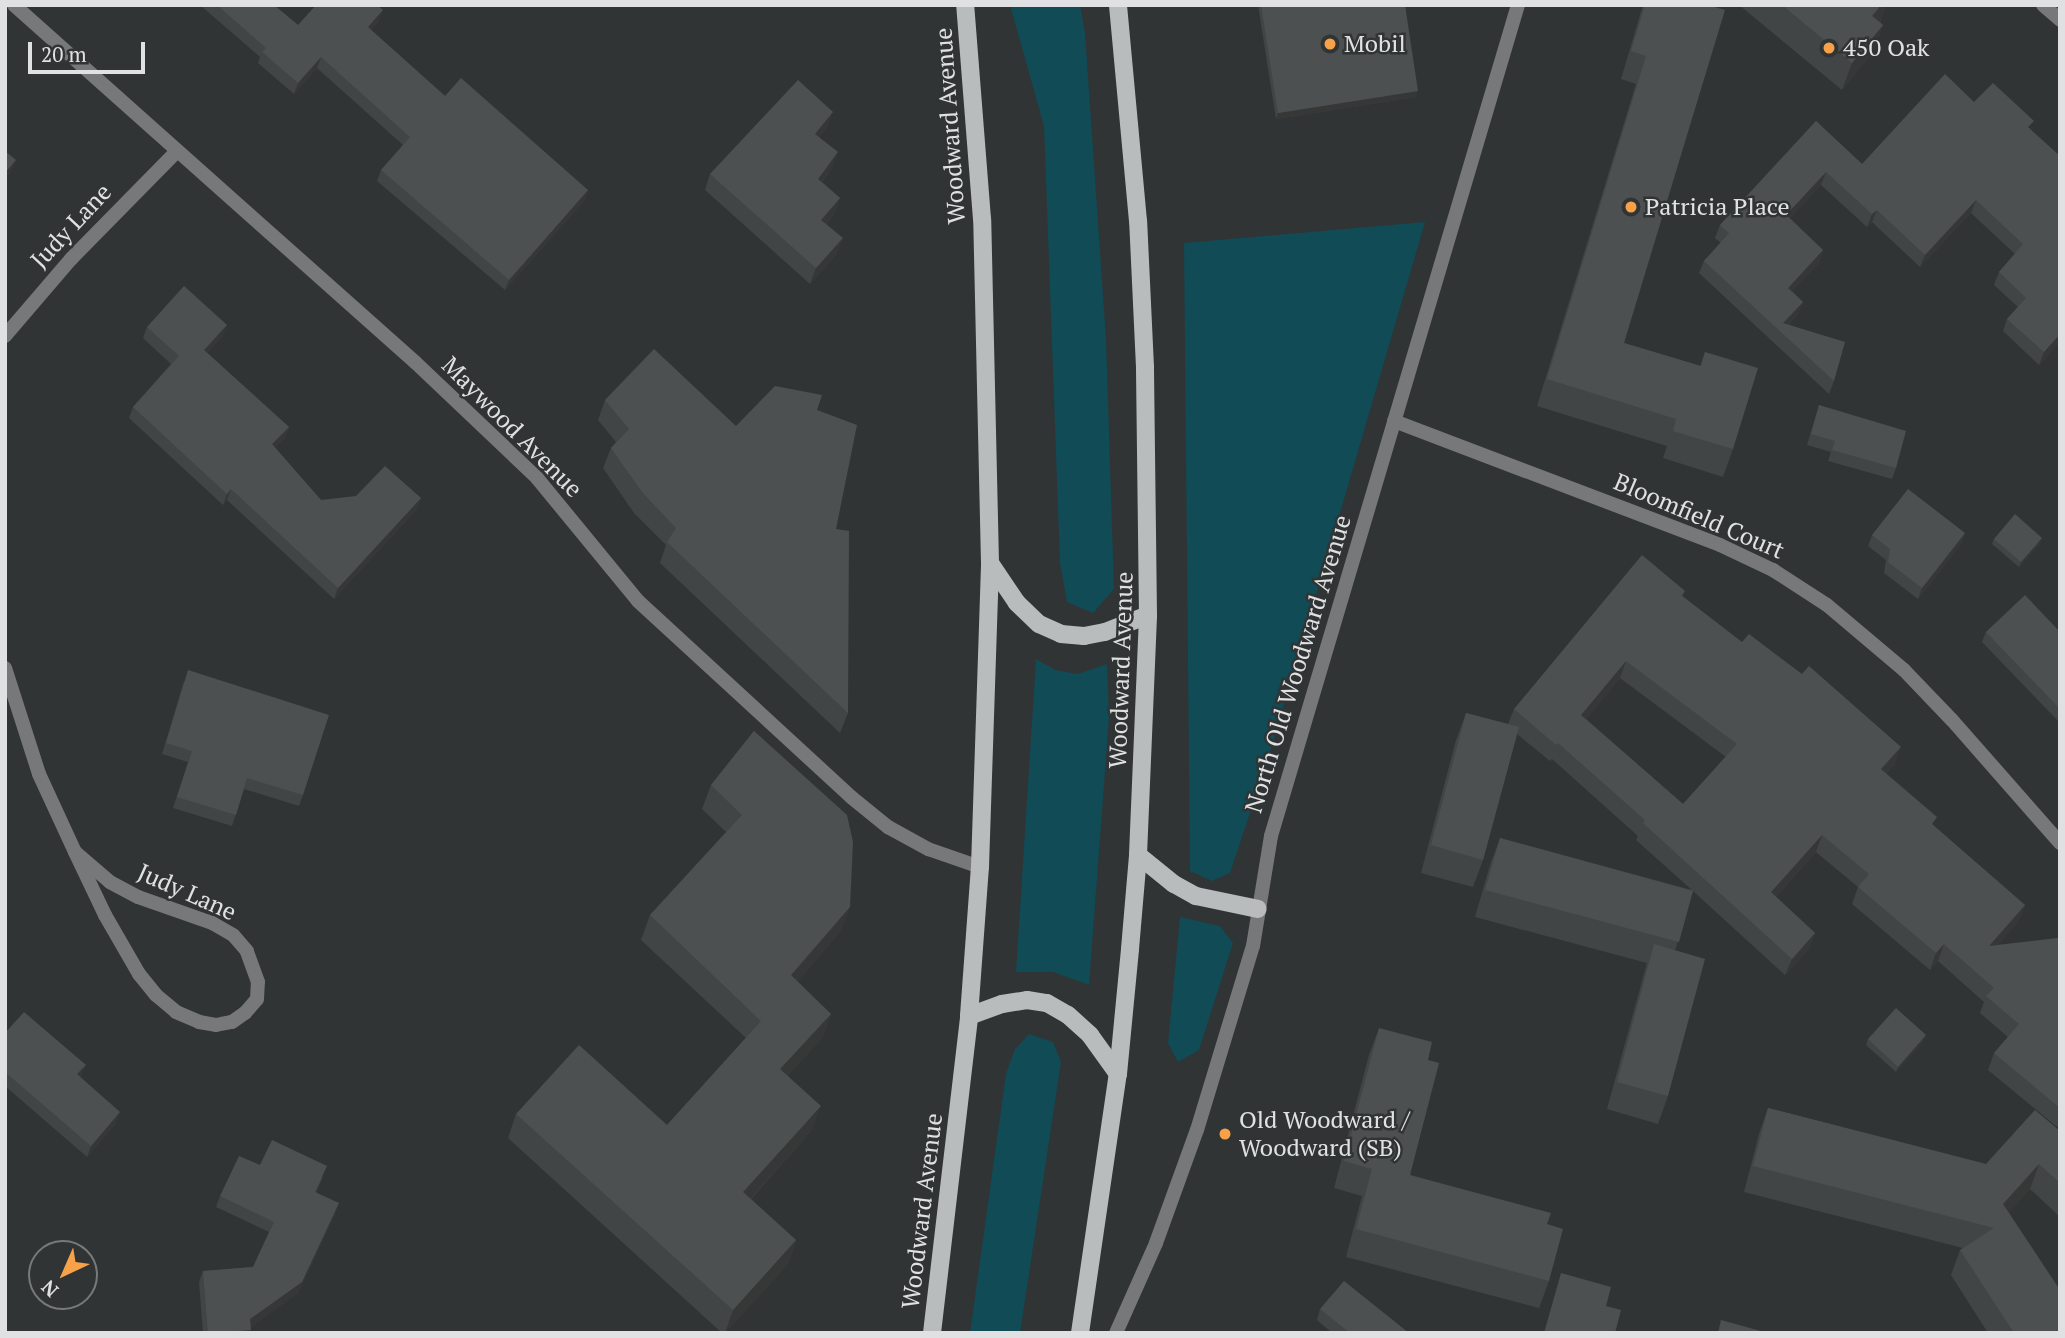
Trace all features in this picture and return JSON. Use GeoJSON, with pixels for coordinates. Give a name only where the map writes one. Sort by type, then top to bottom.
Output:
{"type":"FeatureCollection","features":[{"type":"Feature","properties":{"kind":"main road","name":"Woodward Avenue"},"geometry":{"type":"LineString","coordinates":[[932,1333],[969,1016],[980,867],[990,563],[982,219],[965,5]]}},
{"type":"Feature","properties":{"kind":"main road","name":"Woodward Avenue"},"geometry":{"type":"LineString","coordinates":[[1080,1333],[1118,1074],[1138,855],[1148,615],[1145,367],[1138,221],[1118,5]]}},
{"type":"Feature","properties":{"kind":"main road"},"geometry":{"type":"LineString","coordinates":[[990,563],[1017,603],[1039,624],[1061,635],[1084,636],[1105,632],[1148,615]]}},
{"type":"Feature","properties":{"kind":"main road"},"geometry":{"type":"LineString","coordinates":[[1138,855],[1174,884],[1196,896],[1258,909]]}},
{"type":"Feature","properties":{"kind":"main road"},"geometry":{"type":"LineString","coordinates":[[969,1016],[1002,1004],[1027,1000],[1047,1003],[1068,1014],[1090,1035],[1118,1074]]}},
{"type":"Feature","properties":{"kind":"street","name":"Maywood Avenue"},"geometry":{"type":"LineString","coordinates":[[14,5],[176,152],[317,273],[516,459],[560,505],[638,601],[841,788],[888,827],[928,849],[980,867]]}},
{"type":"Feature","properties":{"kind":"street","name":"North Old Woodward Avenue"},"geometry":{"type":"LineString","coordinates":[[1116,1333],[1156,1243],[1197,1130],[1253,946],[1271,836],[1518,5]]}},
{"type":"Feature","properties":{"kind":"street"},"geometry":{"type":"LineString","coordinates":[[2043,5],[2060,20]]}},
{"type":"Feature","properties":{"kind":"street","name":"Judy Lane"},"geometry":{"type":"LineString","coordinates":[[5,336],[80,249],[176,152]]}},
{"type":"Feature","properties":{"kind":"street","name":"Bloomfield Court"},"geometry":{"type":"LineString","coordinates":[[1394,421],[1720,545],[1773,570],[1827,605],[1904,670],[1961,729],[2060,843]]}},
{"type":"Feature","properties":{"kind":"street","name":"Judy Lane"},"geometry":{"type":"LineString","coordinates":[[5,668],[39,774],[75,852],[122,948],[156,995],[176,1012],[199,1022],[216,1025],[232,1022],[245,1013],[257,999],[258,982],[247,951],[233,935],[212,923],[138,897],[110,882],[75,852]]}},
{"type":"Feature","properties":{"kind":"shaded area"},"geometry":{"type":"Polygon","coordinates":[[[1010,5],[1080,5],[1085,33],[1106,339],[1114,589],[1093,613],[1067,602],[1060,563],[1044,126],[1010,5]]]}},
{"type":"Feature","properties":{"kind":"shaded area"},"geometry":{"type":"Polygon","coordinates":[[[1425,222],[1268,759],[1230,873],[1212,881],[1190,871],[1184,243],[1425,222]]]}},
{"type":"Feature","properties":{"kind":"shaded area"},"geometry":{"type":"Polygon","coordinates":[[[1036,659],[1055,670],[1078,674],[1107,664],[1109,718],[1089,985],[1053,972],[1016,972],[1036,659]]]}},
{"type":"Feature","properties":{"kind":"shaded area"},"geometry":{"type":"Polygon","coordinates":[[[1180,917],[1220,926],[1233,943],[1199,1050],[1178,1062],[1168,1043],[1180,917]]]}},
{"type":"Feature","properties":{"kind":"shaded area"},"geometry":{"type":"Polygon","coordinates":[[[1029,1034],[1053,1042],[1061,1062],[1020,1333],[970,1333],[1006,1074],[1015,1049],[1029,1034]]]}},
{"type":"Feature","properties":{"kind":"building"},"geometry":{"type":"Polygon","coordinates":[[[217,5],[274,5],[298,25],[316,5],[377,5],[383,10],[368,27],[445,96],[461,78],[588,190],[509,280],[381,170],[410,137],[321,57],[298,83],[262,52],[266,48],[217,5]]]}},
{"type":"Feature","properties":{"kind":"building"},"geometry":{"type":"Polygon","coordinates":[[[1261,5],[1405,5],[1418,91],[1278,113],[1261,5]]]}},
{"type":"Feature","properties":{"kind":"building","name":"Patricia Place"},"geometry":{"type":"Polygon","coordinates":[[[1645,5],[1708,5],[1725,10],[1624,343],[1701,366],[1705,352],[1758,368],[1733,449],[1673,431],[1676,419],[1547,379],[1646,56],[1631,51],[1645,5]]]}},
{"type":"Feature","properties":{"kind":"building"},"geometry":{"type":"Polygon","coordinates":[[[1782,5],[1881,5],[1872,16],[1883,25],[1852,63],[1782,5]]]}},
{"type":"Feature","properties":{"kind":"building"},"geometry":{"type":"Polygon","coordinates":[[[1945,74],[1974,102],[1993,83],[2034,121],[2028,127],[2060,156],[2060,334],[2044,352],[2007,319],[2026,298],[1999,272],[2023,244],[1976,200],[1925,255],[1877,210],[1872,214],[1826,172],[1786,215],[1823,250],[1788,288],[1803,302],[1783,323],[1845,342],[1834,381],[1704,261],[1729,233],[1720,225],[1816,121],[1862,164],[1945,74]]]}},
{"type":"Feature","properties":{"kind":"building"},"geometry":{"type":"Polygon","coordinates":[[[798,80],[833,112],[815,134],[838,152],[818,179],[840,198],[821,220],[843,238],[816,268],[710,174],[798,80]]]}},
{"type":"Feature","properties":{"kind":"building"},"geometry":{"type":"Polygon","coordinates":[[[5,151],[16,160],[5,173],[5,151]]]}},
{"type":"Feature","properties":{"kind":"building"},"geometry":{"type":"Polygon","coordinates":[[[184,286],[227,325],[204,350],[289,427],[272,444],[321,500],[356,496],[385,466],[421,498],[338,588],[231,489],[227,494],[133,407],[179,356],[147,327],[184,286]]]}},
{"type":"Feature","properties":{"kind":"building"},"geometry":{"type":"Polygon","coordinates":[[[654,349],[736,426],[775,386],[822,395],[817,410],[857,425],[836,529],[849,531],[848,713],[667,542],[676,528],[642,492],[611,448],[629,429],[605,400],[654,349]]]}},
{"type":"Feature","properties":{"kind":"building"},"geometry":{"type":"Polygon","coordinates":[[[1819,405],[1906,431],[1896,468],[1832,450],[1835,441],[1811,434],[1819,405]]]}},
{"type":"Feature","properties":{"kind":"building"},"geometry":{"type":"Polygon","coordinates":[[[1908,489],[1965,533],[1922,588],[1888,562],[1890,549],[1872,535],[1908,489]]]}},
{"type":"Feature","properties":{"kind":"building"},"geometry":{"type":"Polygon","coordinates":[[[2015,514],[2042,538],[2021,562],[1994,539],[2015,514]]]}},
{"type":"Feature","properties":{"kind":"building"},"geometry":{"type":"Polygon","coordinates":[[[1642,555],[1685,591],[1681,595],[1742,642],[1749,634],[1802,674],[1809,666],[1901,747],[1881,769],[1937,817],[1932,824],[2025,905],[1989,946],[2060,939],[2060,1108],[1994,1053],[2019,1024],[1986,996],[1994,988],[1944,944],[1936,953],[1858,887],[1869,874],[1822,835],[1771,892],[1815,933],[1792,959],[1643,823],[1645,820],[1558,743],[1556,745],[1514,709],[1642,555]],[[1626,661],[1581,715],[1683,804],[1737,744],[1626,661]]]}},
{"type":"Feature","properties":{"kind":"building"},"geometry":{"type":"Polygon","coordinates":[[[2025,595],[2060,632],[2060,709],[1986,632],[2025,595]]]}},
{"type":"Feature","properties":{"kind":"building"},"geometry":{"type":"Polygon","coordinates":[[[188,670],[329,715],[303,795],[247,778],[236,815],[177,797],[192,751],[166,743],[188,670]]]}},
{"type":"Feature","properties":{"kind":"building"},"geometry":{"type":"Polygon","coordinates":[[[1466,713],[1519,727],[1483,860],[1431,845],[1466,713]]]}},
{"type":"Feature","properties":{"kind":"building"},"geometry":{"type":"Polygon","coordinates":[[[754,731],[847,815],[853,842],[850,907],[791,975],[831,1014],[780,1069],[821,1106],[743,1192],[796,1240],[733,1310],[516,1114],[579,1045],[667,1125],[761,1021],[650,915],[742,815],[711,785],[754,731]]]}},
{"type":"Feature","properties":{"kind":"building"},"geometry":{"type":"Polygon","coordinates":[[[1500,838],[1693,891],[1679,942],[1485,890],[1500,838]]]}},
{"type":"Feature","properties":{"kind":"building"},"geometry":{"type":"Polygon","coordinates":[[[1654,944],[1705,959],[1668,1096],[1617,1082],[1654,944]]]}},
{"type":"Feature","properties":{"kind":"building"},"geometry":{"type":"Polygon","coordinates":[[[1896,1008],[1926,1035],[1898,1067],[1868,1039],[1896,1008]]]}},
{"type":"Feature","properties":{"kind":"building"},"geometry":{"type":"Polygon","coordinates":[[[24,1012],[86,1065],[77,1074],[120,1112],[91,1146],[5,1072],[5,1033],[24,1012]]]}},
{"type":"Feature","properties":{"kind":"building"},"geometry":{"type":"Polygon","coordinates":[[[1379,1028],[1432,1042],[1428,1060],[1439,1063],[1410,1175],[1551,1213],[1547,1224],[1563,1229],[1549,1281],[1356,1229],[1372,1169],[1344,1161],[1379,1028]]]}},
{"type":"Feature","properties":{"kind":"building"},"geometry":{"type":"Polygon","coordinates":[[[1768,1108],[1986,1164],[2035,1110],[2060,1131],[2060,1183],[2039,1164],[2003,1204],[2060,1290],[2060,1333],[2014,1333],[1960,1250],[1994,1228],[1753,1166],[1768,1108]]]}},
{"type":"Feature","properties":{"kind":"building"},"geometry":{"type":"Polygon","coordinates":[[[272,1140],[327,1166],[315,1192],[339,1203],[302,1282],[250,1319],[251,1330],[208,1333],[203,1271],[253,1267],[274,1222],[220,1196],[239,1156],[260,1165],[272,1140]]]}},
{"type":"Feature","properties":{"kind":"building"},"geometry":{"type":"Polygon","coordinates":[[[1561,1273],[1611,1287],[1606,1306],[1621,1310],[1615,1333],[1544,1333],[1561,1273]]]}},
{"type":"Feature","properties":{"kind":"building"},"geometry":{"type":"Polygon","coordinates":[[[1344,1281],[1409,1333],[1350,1333],[1320,1309],[1344,1281]]]}},
{"type":"Feature","properties":{"kind":"building"},"geometry":{"type":"Polygon","coordinates":[[[1721,1320],[1768,1333],[1718,1333],[1721,1320]]]}},
{"type":"Feature","properties":{"kind":"place","name":"Mobil"},"geometry":{"type":"Point","coordinates":[1330,44]}},
{"type":"Feature","properties":{"kind":"place","name":"450 Oak"},"geometry":{"type":"Point","coordinates":[1829,48]}},
{"type":"Feature","properties":{"kind":"place","name":"Patricia Place"},"geometry":{"type":"Point","coordinates":[1631,207]}},
{"type":"Feature","properties":{"kind":"place","name":"Old Woodward / Woodward (SB)"},"geometry":{"type":"Point","coordinates":[1225,1134]}}]}
